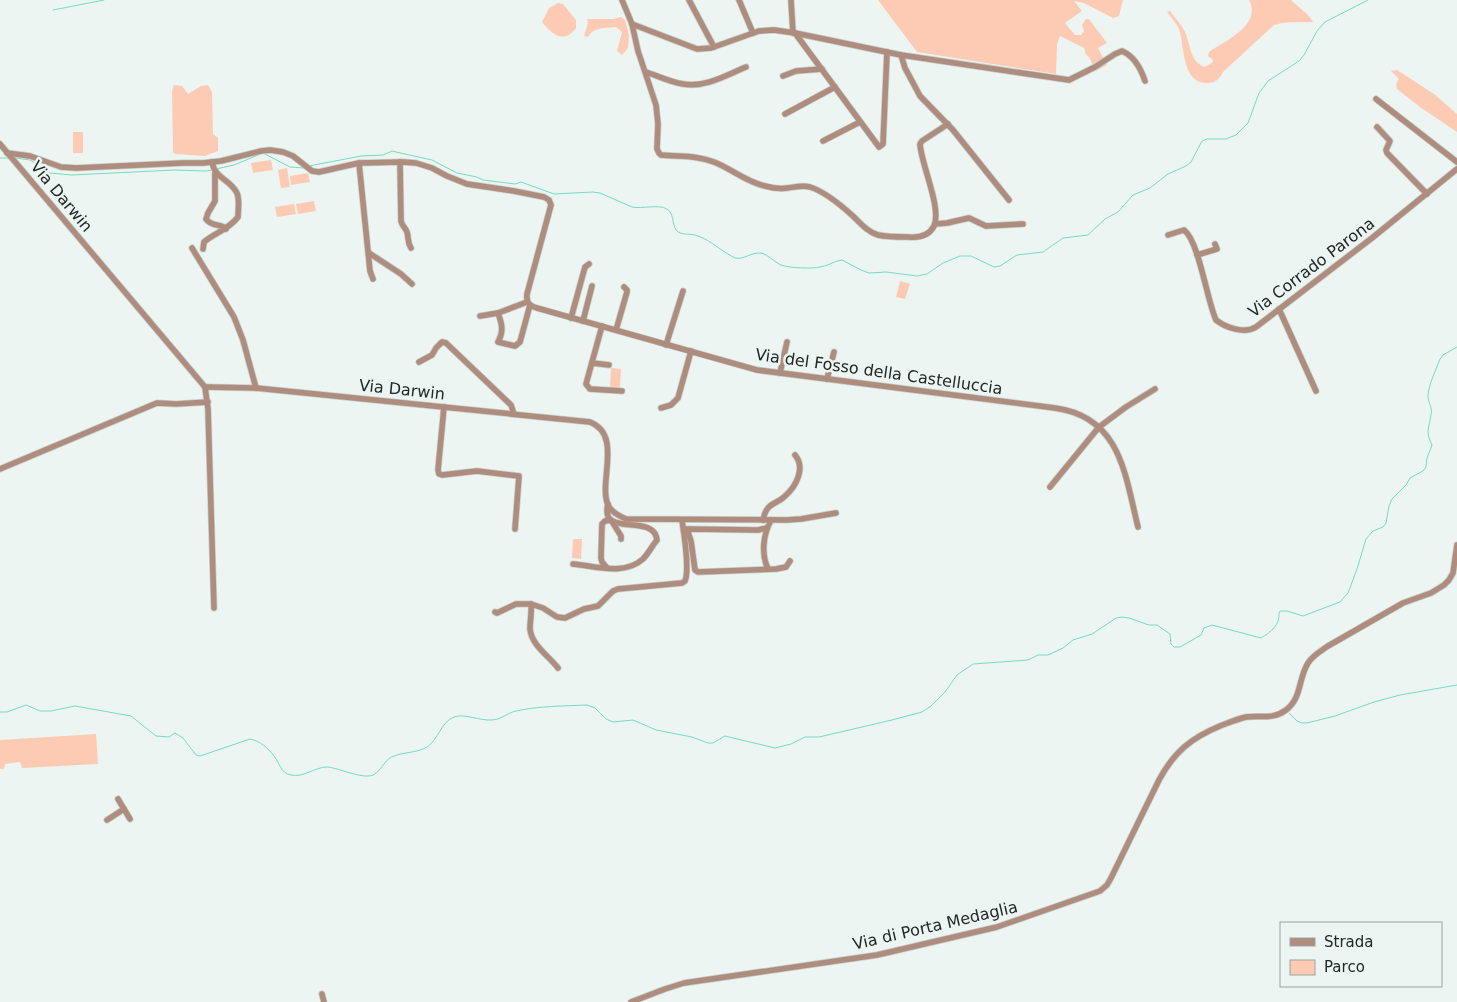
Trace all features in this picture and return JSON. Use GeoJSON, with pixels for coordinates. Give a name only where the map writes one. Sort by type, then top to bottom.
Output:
{"type":"FeatureCollection","features":[{"type":"Feature","properties":{"kind":"street"},"geometry":{"type":"LineString","coordinates":[[622,0],[632,24],[638,51],[656,105],[658,124],[657,149],[660,154],[691,156],[708,160],[748,181],[766,186],[784,188],[805,186],[813,188],[831,199],[868,230],[877,234],[920,237],[929,232],[935,224],[934,200],[919,145],[948,124]]}},
{"type":"Feature","properties":{"kind":"street"},"geometry":{"type":"LineString","coordinates":[[689,0],[714,47]]}},
{"type":"Feature","properties":{"kind":"street"},"geometry":{"type":"LineString","coordinates":[[739,0],[753,33]]}},
{"type":"Feature","properties":{"kind":"street"},"geometry":{"type":"LineString","coordinates":[[791,0],[794,33],[822,68],[878,146],[882,144],[887,52]]}},
{"type":"Feature","properties":{"kind":"street"},"geometry":{"type":"LineString","coordinates":[[632,24],[693,49],[701,50],[714,47],[753,33],[769,30],[794,33],[901,55],[1069,80],[1122,51],[1128,54],[1141,70],[1145,81]]}},
{"type":"Feature","properties":{"kind":"street"},"geometry":{"type":"LineString","coordinates":[[901,55],[917,92],[948,124],[1008,200]]}},
{"type":"Feature","properties":{"kind":"street"},"geometry":{"type":"LineString","coordinates":[[646,72],[681,84],[697,85],[746,67]]}},
{"type":"Feature","properties":{"kind":"street"},"geometry":{"type":"LineString","coordinates":[[783,76],[798,71],[822,68]]}},
{"type":"Feature","properties":{"kind":"street"},"geometry":{"type":"LineString","coordinates":[[786,114],[835,86]]}},
{"type":"Feature","properties":{"kind":"street"},"geometry":{"type":"LineString","coordinates":[[1376,99],[1457,162]]}},
{"type":"Feature","properties":{"kind":"street"},"geometry":{"type":"LineString","coordinates":[[823,141],[860,122]]}},
{"type":"Feature","properties":{"kind":"street"},"geometry":{"type":"LineString","coordinates":[[1377,127],[1390,141],[1386,150],[1387,154],[1427,194]]}},
{"type":"Feature","properties":{"kind":"street","name":"Via Darwin"},"geometry":{"type":"LineString","coordinates":[[0,144],[205,387],[256,388],[585,421],[594,424],[604,436],[607,446],[607,510],[621,539]]}},
{"type":"Feature","properties":{"kind":"street"},"geometry":{"type":"LineString","coordinates":[[8,153],[30,156],[61,167],[214,168],[229,159],[262,150],[270,150],[296,157],[314,172],[359,163],[400,162],[424,164],[464,183],[544,197],[548,199],[551,206],[527,291],[528,303],[520,342],[515,346],[498,342],[503,327],[498,313]]}},
{"type":"Feature","properties":{"kind":"street"},"geometry":{"type":"LineString","coordinates":[[400,162],[401,221],[407,232],[411,248]]}},
{"type":"Feature","properties":{"kind":"street"},"geometry":{"type":"LineString","coordinates":[[359,163],[370,271],[373,279]]}},
{"type":"Feature","properties":{"kind":"street"},"geometry":{"type":"LineString","coordinates":[[203,249],[204,242],[233,224],[238,217],[238,195],[214,168]]}},
{"type":"Feature","properties":{"kind":"street"},"geometry":{"type":"LineString","coordinates":[[214,168],[215,201],[206,219],[211,224],[223,226],[226,229]]}},
{"type":"Feature","properties":{"kind":"street","name":"Via Corrado Parona"},"geometry":{"type":"LineString","coordinates":[[1168,235],[1184,230],[1187,231],[1197,255],[1214,317],[1218,322],[1231,327],[1250,330],[1372,238],[1457,169]]}},
{"type":"Feature","properties":{"kind":"street"},"geometry":{"type":"LineString","coordinates":[[935,224],[969,218],[988,226],[1024,224]]}},
{"type":"Feature","properties":{"kind":"street"},"geometry":{"type":"LineString","coordinates":[[1197,255],[1217,249],[1215,244]]}},
{"type":"Feature","properties":{"kind":"street"},"geometry":{"type":"LineString","coordinates":[[192,248],[234,317],[243,340],[256,388]]}},
{"type":"Feature","properties":{"kind":"street"},"geometry":{"type":"LineString","coordinates":[[369,254],[401,274],[412,284]]}},
{"type":"Feature","properties":{"kind":"street"},"geometry":{"type":"LineString","coordinates":[[571,318],[585,267],[588,264]]}},
{"type":"Feature","properties":{"kind":"street"},"geometry":{"type":"LineString","coordinates":[[583,321],[592,286]]}},
{"type":"Feature","properties":{"kind":"street"},"geometry":{"type":"LineString","coordinates":[[616,330],[627,292],[624,287]]}},
{"type":"Feature","properties":{"kind":"street"},"geometry":{"type":"LineString","coordinates":[[666,344],[683,291]]}},
{"type":"Feature","properties":{"kind":"street"},"geometry":{"type":"LineString","coordinates":[[480,316],[498,313],[528,303]]}},
{"type":"Feature","properties":{"kind":"street","name":"Via del Fosso della Castelluccia"},"geometry":{"type":"LineString","coordinates":[[528,303],[537,308],[571,318],[757,370],[1060,409],[1084,417],[1099,427],[1111,441],[1120,457],[1138,527]]}},
{"type":"Feature","properties":{"kind":"street"},"geometry":{"type":"LineString","coordinates":[[1278,309],[1316,391]]}},
{"type":"Feature","properties":{"kind":"street"},"geometry":{"type":"LineString","coordinates":[[602,326],[586,384],[588,388],[622,391]]}},
{"type":"Feature","properties":{"kind":"street"},"geometry":{"type":"LineString","coordinates":[[419,362],[432,356],[439,344],[442,342],[446,343],[511,405],[514,414]]}},
{"type":"Feature","properties":{"kind":"street"},"geometry":{"type":"LineString","coordinates":[[780,373],[787,342]]}},
{"type":"Feature","properties":{"kind":"street"},"geometry":{"type":"LineString","coordinates":[[661,408],[671,404],[678,398],[691,352]]}},
{"type":"Feature","properties":{"kind":"street"},"geometry":{"type":"LineString","coordinates":[[827,379],[834,352]]}},
{"type":"Feature","properties":{"kind":"street"},"geometry":{"type":"LineString","coordinates":[[592,363],[609,365]]}},
{"type":"Feature","properties":{"kind":"street"},"geometry":{"type":"LineString","coordinates":[[205,387],[208,402],[214,608]]}},
{"type":"Feature","properties":{"kind":"street"},"geometry":{"type":"LineString","coordinates":[[1050,487],[1099,427],[1155,389]]}},
{"type":"Feature","properties":{"kind":"street"},"geometry":{"type":"LineString","coordinates":[[0,469],[157,403],[208,402]]}},
{"type":"Feature","properties":{"kind":"street"},"geometry":{"type":"LineString","coordinates":[[444,406],[439,474],[477,471],[518,476],[515,529]]}},
{"type":"Feature","properties":{"kind":"street"},"geometry":{"type":"LineString","coordinates":[[763,520],[771,505],[784,498],[797,479],[800,464],[795,455]]}},
{"type":"Feature","properties":{"kind":"street"},"geometry":{"type":"LineString","coordinates":[[608,504],[616,514],[626,519],[794,520],[836,513]]}},
{"type":"Feature","properties":{"kind":"street"},"geometry":{"type":"LineString","coordinates":[[573,564],[607,568],[621,569],[637,564],[644,558],[657,540],[653,529],[621,524],[611,520],[605,521],[601,527],[600,558],[607,568]]}},
{"type":"Feature","properties":{"kind":"street"},"geometry":{"type":"LineString","coordinates":[[495,612],[498,613],[516,604],[531,604],[557,617],[564,618],[584,609],[598,606],[618,588],[682,583],[687,577],[687,569],[682,520]]}},
{"type":"Feature","properties":{"kind":"street"},"geometry":{"type":"LineString","coordinates":[[768,570],[764,560],[763,545],[766,528],[771,520]]}},
{"type":"Feature","properties":{"kind":"street"},"geometry":{"type":"LineString","coordinates":[[766,528],[758,530],[687,529],[691,541],[694,570],[696,572],[768,570],[786,567],[790,561]]}},
{"type":"Feature","properties":{"kind":"street","name":"Via di Porta Medaglia"},"geometry":{"type":"LineString","coordinates":[[632,1002],[684,983],[877,955],[997,927],[1100,891],[1111,878],[1167,765],[1178,753],[1203,734],[1233,721],[1249,717],[1273,717],[1286,710],[1297,696],[1307,664],[1317,653],[1397,607],[1436,590],[1446,583],[1453,573],[1457,545]]}},
{"type":"Feature","properties":{"kind":"street"},"geometry":{"type":"LineString","coordinates":[[531,604],[530,625],[532,639],[558,668]]}},
{"type":"Feature","properties":{"kind":"street"},"geometry":{"type":"LineString","coordinates":[[532,613],[538,606]]}},
{"type":"Feature","properties":{"kind":"street"},"geometry":{"type":"LineString","coordinates":[[118,799],[130,819]]}},
{"type":"Feature","properties":{"kind":"street"},"geometry":{"type":"LineString","coordinates":[[106,820],[124,809]]}},
{"type":"Feature","properties":{"kind":"street"},"geometry":{"type":"LineString","coordinates":[[322,994],[324,1002]]}},
{"type":"Feature","properties":{"kind":"green space"},"geometry":{"type":"Polygon","coordinates":[[[878,0],[1123,0],[1119,16],[1113,18],[1084,3],[1074,1],[1082,11],[1065,23],[1075,35],[1081,35],[1084,31],[1082,25],[1086,19],[1089,19],[1107,43],[1098,48],[1107,65],[1096,71],[1084,48],[1060,36],[1057,44],[1056,74],[917,52],[878,0]]]}},
{"type":"Feature","properties":{"kind":"green space"},"geometry":{"type":"Polygon","coordinates":[[[1249,0],[1291,0],[1313,22],[1274,25],[1223,72],[1217,80],[1211,83],[1199,82],[1189,71],[1179,29],[1167,12],[1170,11],[1182,26],[1193,56],[1204,67],[1212,63],[1213,60],[1208,56],[1209,52],[1233,37],[1247,24],[1251,17],[1252,9],[1249,0]]]}},
{"type":"Feature","properties":{"kind":"green space"},"geometry":{"type":"Polygon","coordinates":[[[558,3],[563,4],[576,20],[576,28],[572,33],[563,37],[553,33],[542,22],[549,8],[558,3]]]}},
{"type":"Feature","properties":{"kind":"green space"},"geometry":{"type":"Polygon","coordinates":[[[621,17],[625,20],[629,35],[628,48],[622,55],[617,51],[622,32],[616,27],[600,29],[593,31],[588,37],[584,36],[588,23],[587,19],[613,19],[621,17]]]}},
{"type":"Feature","properties":{"kind":"green space"},"geometry":{"type":"Polygon","coordinates":[[[1397,70],[1434,94],[1457,114],[1457,132],[1397,89],[1396,84],[1399,79],[1391,71],[1397,70]]]}},
{"type":"Feature","properties":{"kind":"green space"},"geometry":{"type":"Polygon","coordinates":[[[174,85],[182,86],[188,94],[201,86],[208,85],[212,92],[213,134],[218,138],[218,151],[205,156],[175,154],[173,152],[172,91],[174,85]]]}},
{"type":"Feature","properties":{"kind":"green space"},"geometry":{"type":"Polygon","coordinates":[[[73,132],[83,132],[83,153],[73,153],[73,132]]]}},
{"type":"Feature","properties":{"kind":"green space"},"geometry":{"type":"Polygon","coordinates":[[[271,160],[273,170],[253,173],[251,163],[271,160]]]}},
{"type":"Feature","properties":{"kind":"green space"},"geometry":{"type":"Polygon","coordinates":[[[287,168],[290,187],[281,188],[278,170],[287,168]]]}},
{"type":"Feature","properties":{"kind":"green space"},"geometry":{"type":"Polygon","coordinates":[[[308,173],[310,182],[291,185],[290,176],[308,173]]]}},
{"type":"Feature","properties":{"kind":"green space"},"geometry":{"type":"Polygon","coordinates":[[[314,201],[316,211],[298,214],[296,204],[314,201]]]}},
{"type":"Feature","properties":{"kind":"green space"},"geometry":{"type":"Polygon","coordinates":[[[294,204],[296,214],[277,217],[275,207],[294,204]]]}},
{"type":"Feature","properties":{"kind":"green space"},"geometry":{"type":"Polygon","coordinates":[[[900,281],[910,284],[905,299],[896,297],[900,281]]]}},
{"type":"Feature","properties":{"kind":"green space"},"geometry":{"type":"Polygon","coordinates":[[[611,368],[621,369],[620,388],[610,388],[611,368]]]}},
{"type":"Feature","properties":{"kind":"green space"},"geometry":{"type":"Polygon","coordinates":[[[573,539],[582,539],[581,559],[572,558],[573,539]]]}},
{"type":"Feature","properties":{"kind":"green space"},"geometry":{"type":"Polygon","coordinates":[[[96,734],[98,764],[22,768],[20,762],[5,764],[4,769],[0,769],[0,740],[96,734]]]}},
{"type":"Feature","properties":{"kind":"waterway"},"geometry":{"type":"LineString","coordinates":[[53,10],[104,0]]}},
{"type":"Feature","properties":{"kind":"waterway"},"geometry":{"type":"LineString","coordinates":[[309,166],[361,156],[383,155],[392,151],[432,160],[457,173],[483,180],[515,184],[521,182],[554,194],[600,193],[632,207],[660,207],[667,209],[671,213],[678,232],[703,238],[735,258],[761,253],[781,265],[789,267],[816,268],[842,260],[869,273],[886,272],[917,276],[927,274],[943,263],[960,256],[971,256],[994,267],[1000,266],[1017,255],[1043,252],[1063,238],[1088,235],[1105,219],[1118,212],[1133,195],[1150,188],[1168,174],[1191,162],[1202,141],[1207,139],[1226,139],[1236,135],[1248,123],[1259,93],[1268,81],[1299,61],[1317,31],[1325,22],[1368,0]]}},
{"type":"Feature","properties":{"kind":"waterway"},"geometry":{"type":"LineString","coordinates":[[216,169],[234,165],[263,153],[290,167],[304,168]]}},
{"type":"Feature","properties":{"kind":"waterway"},"geometry":{"type":"LineString","coordinates":[[0,158],[9,158]]}},
{"type":"Feature","properties":{"kind":"waterway"},"geometry":{"type":"LineString","coordinates":[[16,158],[30,160],[50,173],[72,175],[212,170]]}},
{"type":"Feature","properties":{"kind":"waterway"},"geometry":{"type":"LineString","coordinates":[[0,712],[7,712],[26,705],[40,711],[51,711],[75,706],[131,716],[156,736],[169,737],[175,733],[183,738],[196,755],[200,756],[250,739],[257,741],[272,753],[282,770],[287,774],[296,776],[327,767],[371,776],[391,757],[427,747],[446,723],[458,716],[495,720],[525,709],[587,705],[595,708],[606,719],[613,722],[633,720],[656,730],[692,737],[708,743],[713,743],[725,736],[775,748],[791,744],[805,737],[819,737],[922,712],[945,692],[957,675],[973,664],[1028,660],[1038,655],[1048,655],[1063,648],[1073,640],[1092,634],[1116,618],[1129,618],[1149,625],[1157,625],[1170,634],[1171,644],[1174,647],[1180,647],[1201,635],[1204,628],[1212,625],[1261,638],[1276,625],[1280,611],[1303,616],[1340,602],[1348,593],[1366,539],[1373,531],[1383,527],[1386,523],[1392,499],[1406,485],[1410,478],[1423,471],[1426,467],[1432,445],[1428,433],[1431,412],[1428,399],[1429,388],[1440,359],[1443,355],[1457,347]]}},
{"type":"Feature","properties":{"kind":"waterway"},"geometry":{"type":"LineString","coordinates":[[1289,713],[1297,721],[1307,723],[1400,695],[1457,685]]}}]}
